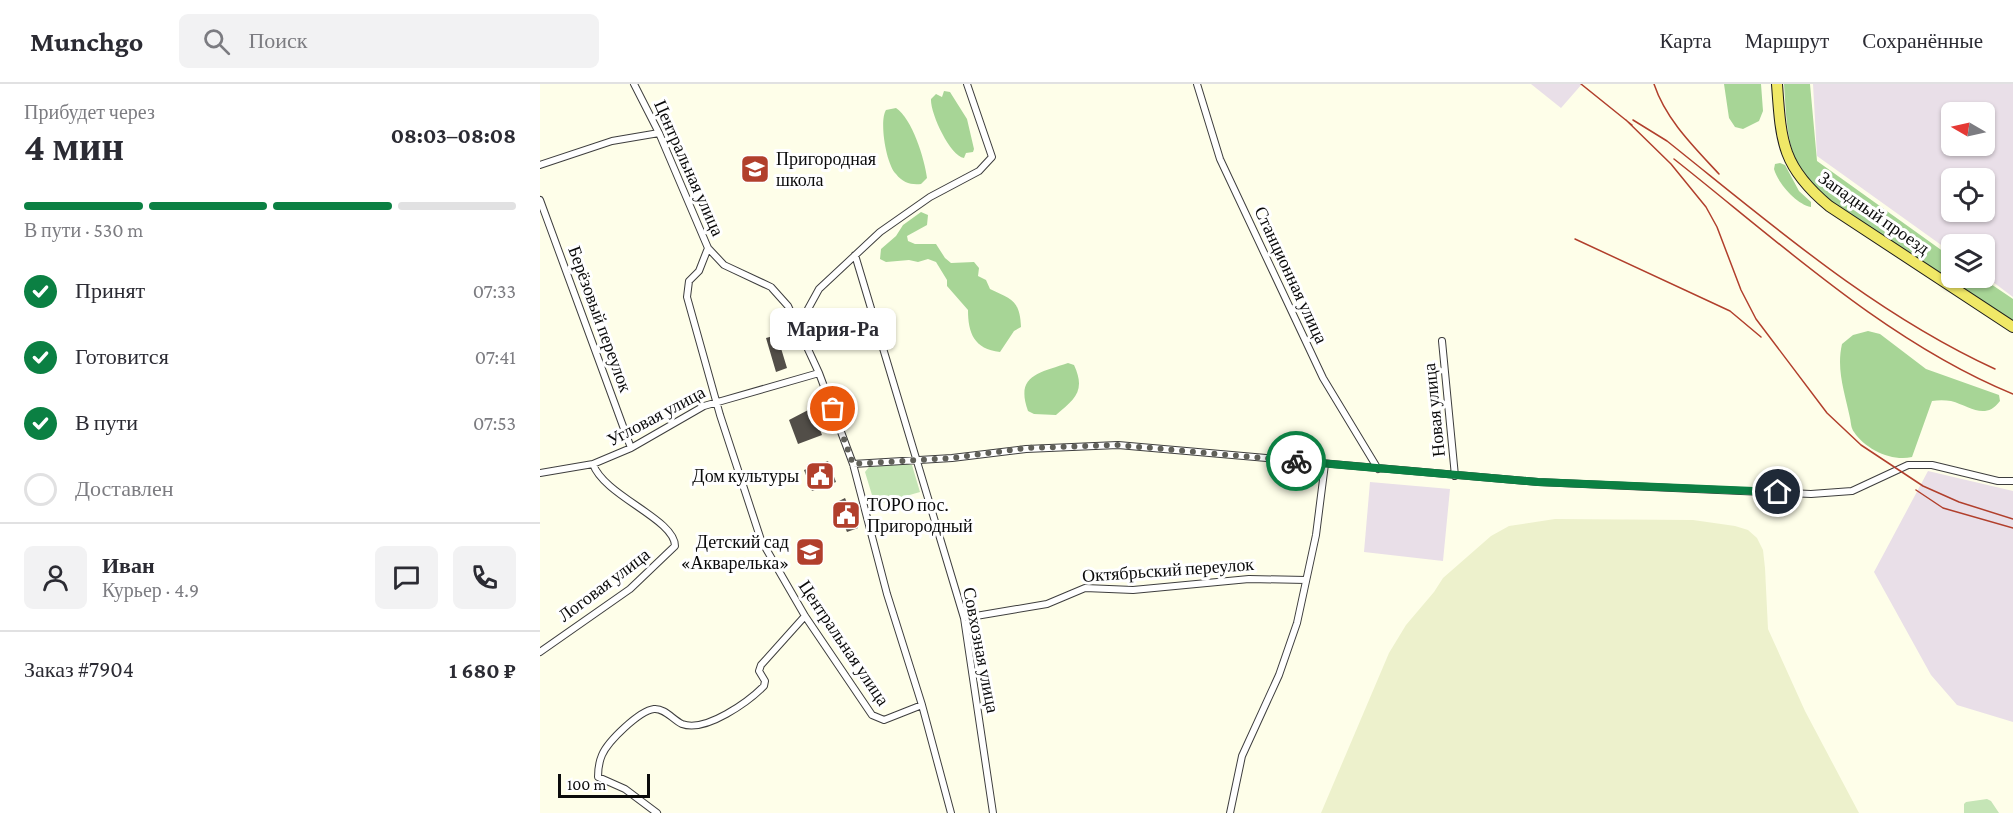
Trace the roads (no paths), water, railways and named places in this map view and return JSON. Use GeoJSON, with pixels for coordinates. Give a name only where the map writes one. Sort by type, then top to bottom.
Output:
{"type":"FeatureCollection","features":[{"type":"Feature","properties":{"kind":"main road","name":"Западный проезд"},"geometry":{"type":"LineString","coordinates":[[1777,84],[1786,153],[1806,186],[1829,206],[2013,327]]}},
{"type":"Feature","properties":{"kind":"street","name":"Центральная улица"},"geometry":{"type":"LineString","coordinates":[[634,84],[659,133],[708,248],[724,265],[771,287],[788,306],[801,330],[853,464],[887,594],[922,705],[951,813]]}},
{"type":"Feature","properties":{"kind":"street"},"geometry":{"type":"LineString","coordinates":[[801,330],[815,295],[855,255],[896,219],[930,197],[979,171],[992,157],[967,84]]}},
{"type":"Feature","properties":{"kind":"street","name":"Станционная улица"},"geometry":{"type":"LineString","coordinates":[[1197,84],[1220,159],[1319,370],[1378,469]]}},
{"type":"Feature","properties":{"kind":"street"},"geometry":{"type":"LineString","coordinates":[[540,165],[612,141],[659,133]]}},
{"type":"Feature","properties":{"kind":"street","name":"Берёзовый переулок"},"geometry":{"type":"LineString","coordinates":[[540,200],[631,448]]}},
{"type":"Feature","properties":{"kind":"street","name":"Центральная улица"},"geometry":{"type":"LineString","coordinates":[[708,248],[699,271],[688,281],[687,297],[761,540],[805,616],[872,715],[884,720],[922,705]]}},
{"type":"Feature","properties":{"kind":"street","name":"Совхозная улица"},"geometry":{"type":"LineString","coordinates":[[855,255],[964,618],[993,813]]}},
{"type":"Feature","properties":{"kind":"street","name":"Новая улица"},"geometry":{"type":"LineString","coordinates":[[1442,341],[1455,476]]}},
{"type":"Feature","properties":{"kind":"street","name":"Угловая улица"},"geometry":{"type":"LineString","coordinates":[[540,473],[593,464],[631,448],[684,416],[717,401],[819,372]]}},
{"type":"Feature","properties":{"kind":"street"},"geometry":{"type":"LineString","coordinates":[[853,464],[952,458],[1026,448],[1118,445],[1550,483],[1811,494],[1851,491],[1908,465],[1932,465],[1998,481],[2013,481]]}},
{"type":"Feature","properties":{"kind":"street","name":"Логовая улица"},"geometry":{"type":"LineString","coordinates":[[540,652],[630,589],[675,546],[675,541],[663,525],[610,487],[597,474],[593,464]]}},
{"type":"Feature","properties":{"kind":"street"},"geometry":{"type":"LineString","coordinates":[[1230,813],[1242,756],[1279,675],[1297,623],[1316,535],[1325,464]]}},
{"type":"Feature","properties":{"kind":"street","name":"Октябрьский переулок"},"geometry":{"type":"LineString","coordinates":[[964,618],[1047,604],[1085,588],[1133,590],[1249,579],[1306,580]]}},
{"type":"Feature","properties":{"kind":"street"},"geometry":{"type":"LineString","coordinates":[[657,813],[625,789],[598,777],[601,757],[608,744],[648,711],[659,710],[689,725],[712,720],[744,704],[765,683],[760,674],[761,665],[805,616]]}},
{"type":"Feature","properties":{"kind":"railway"},"geometry":{"type":"LineString","coordinates":[[1581,84],[1632,125]]}},
{"type":"Feature","properties":{"kind":"railway"},"geometry":{"type":"LineString","coordinates":[[1654,84],[1673,121],[1719,174]]}},
{"type":"Feature","properties":{"kind":"railway"},"geometry":{"type":"LineString","coordinates":[[1626,120],[1671,164],[1706,207],[1717,227],[1741,290],[1756,319],[1827,413],[1861,445],[1923,486],[1959,502],[2013,519]]}},
{"type":"Feature","properties":{"kind":"railway"},"geometry":{"type":"LineString","coordinates":[[1633,120],[1667,141],[1784,235],[1865,294],[1950,347],[1995,369]]}},
{"type":"Feature","properties":{"kind":"railway"},"geometry":{"type":"LineString","coordinates":[[1674,159],[1794,256],[1878,319],[1967,373],[2013,394]]}},
{"type":"Feature","properties":{"kind":"railway"},"geometry":{"type":"LineString","coordinates":[[1575,239],[1730,311],[1761,337]]}},
{"type":"Feature","properties":{"kind":"railway"},"geometry":{"type":"LineString","coordinates":[[1916,490],[1943,508],[2013,528]]}},
{"type":"Feature","properties":{"kind":"place","name":"Пригородная школа"},"geometry":{"type":"Point","coordinates":[755,169]}},
{"type":"Feature","properties":{"kind":"place","name":"Мария-Ра"},"geometry":{"type":"Point","coordinates":[833,409]}},
{"type":"Feature","properties":{"kind":"place","name":"Дом культуры"},"geometry":{"type":"Point","coordinates":[820,476]}},
{"type":"Feature","properties":{"kind":"place","name":"ТОРО пос. Пригородный"},"geometry":{"type":"Point","coordinates":[846,515]}},
{"type":"Feature","properties":{"kind":"place","name":"Детский сад «Акварелька»"},"geometry":{"type":"Point","coordinates":[810,552]}}]}
